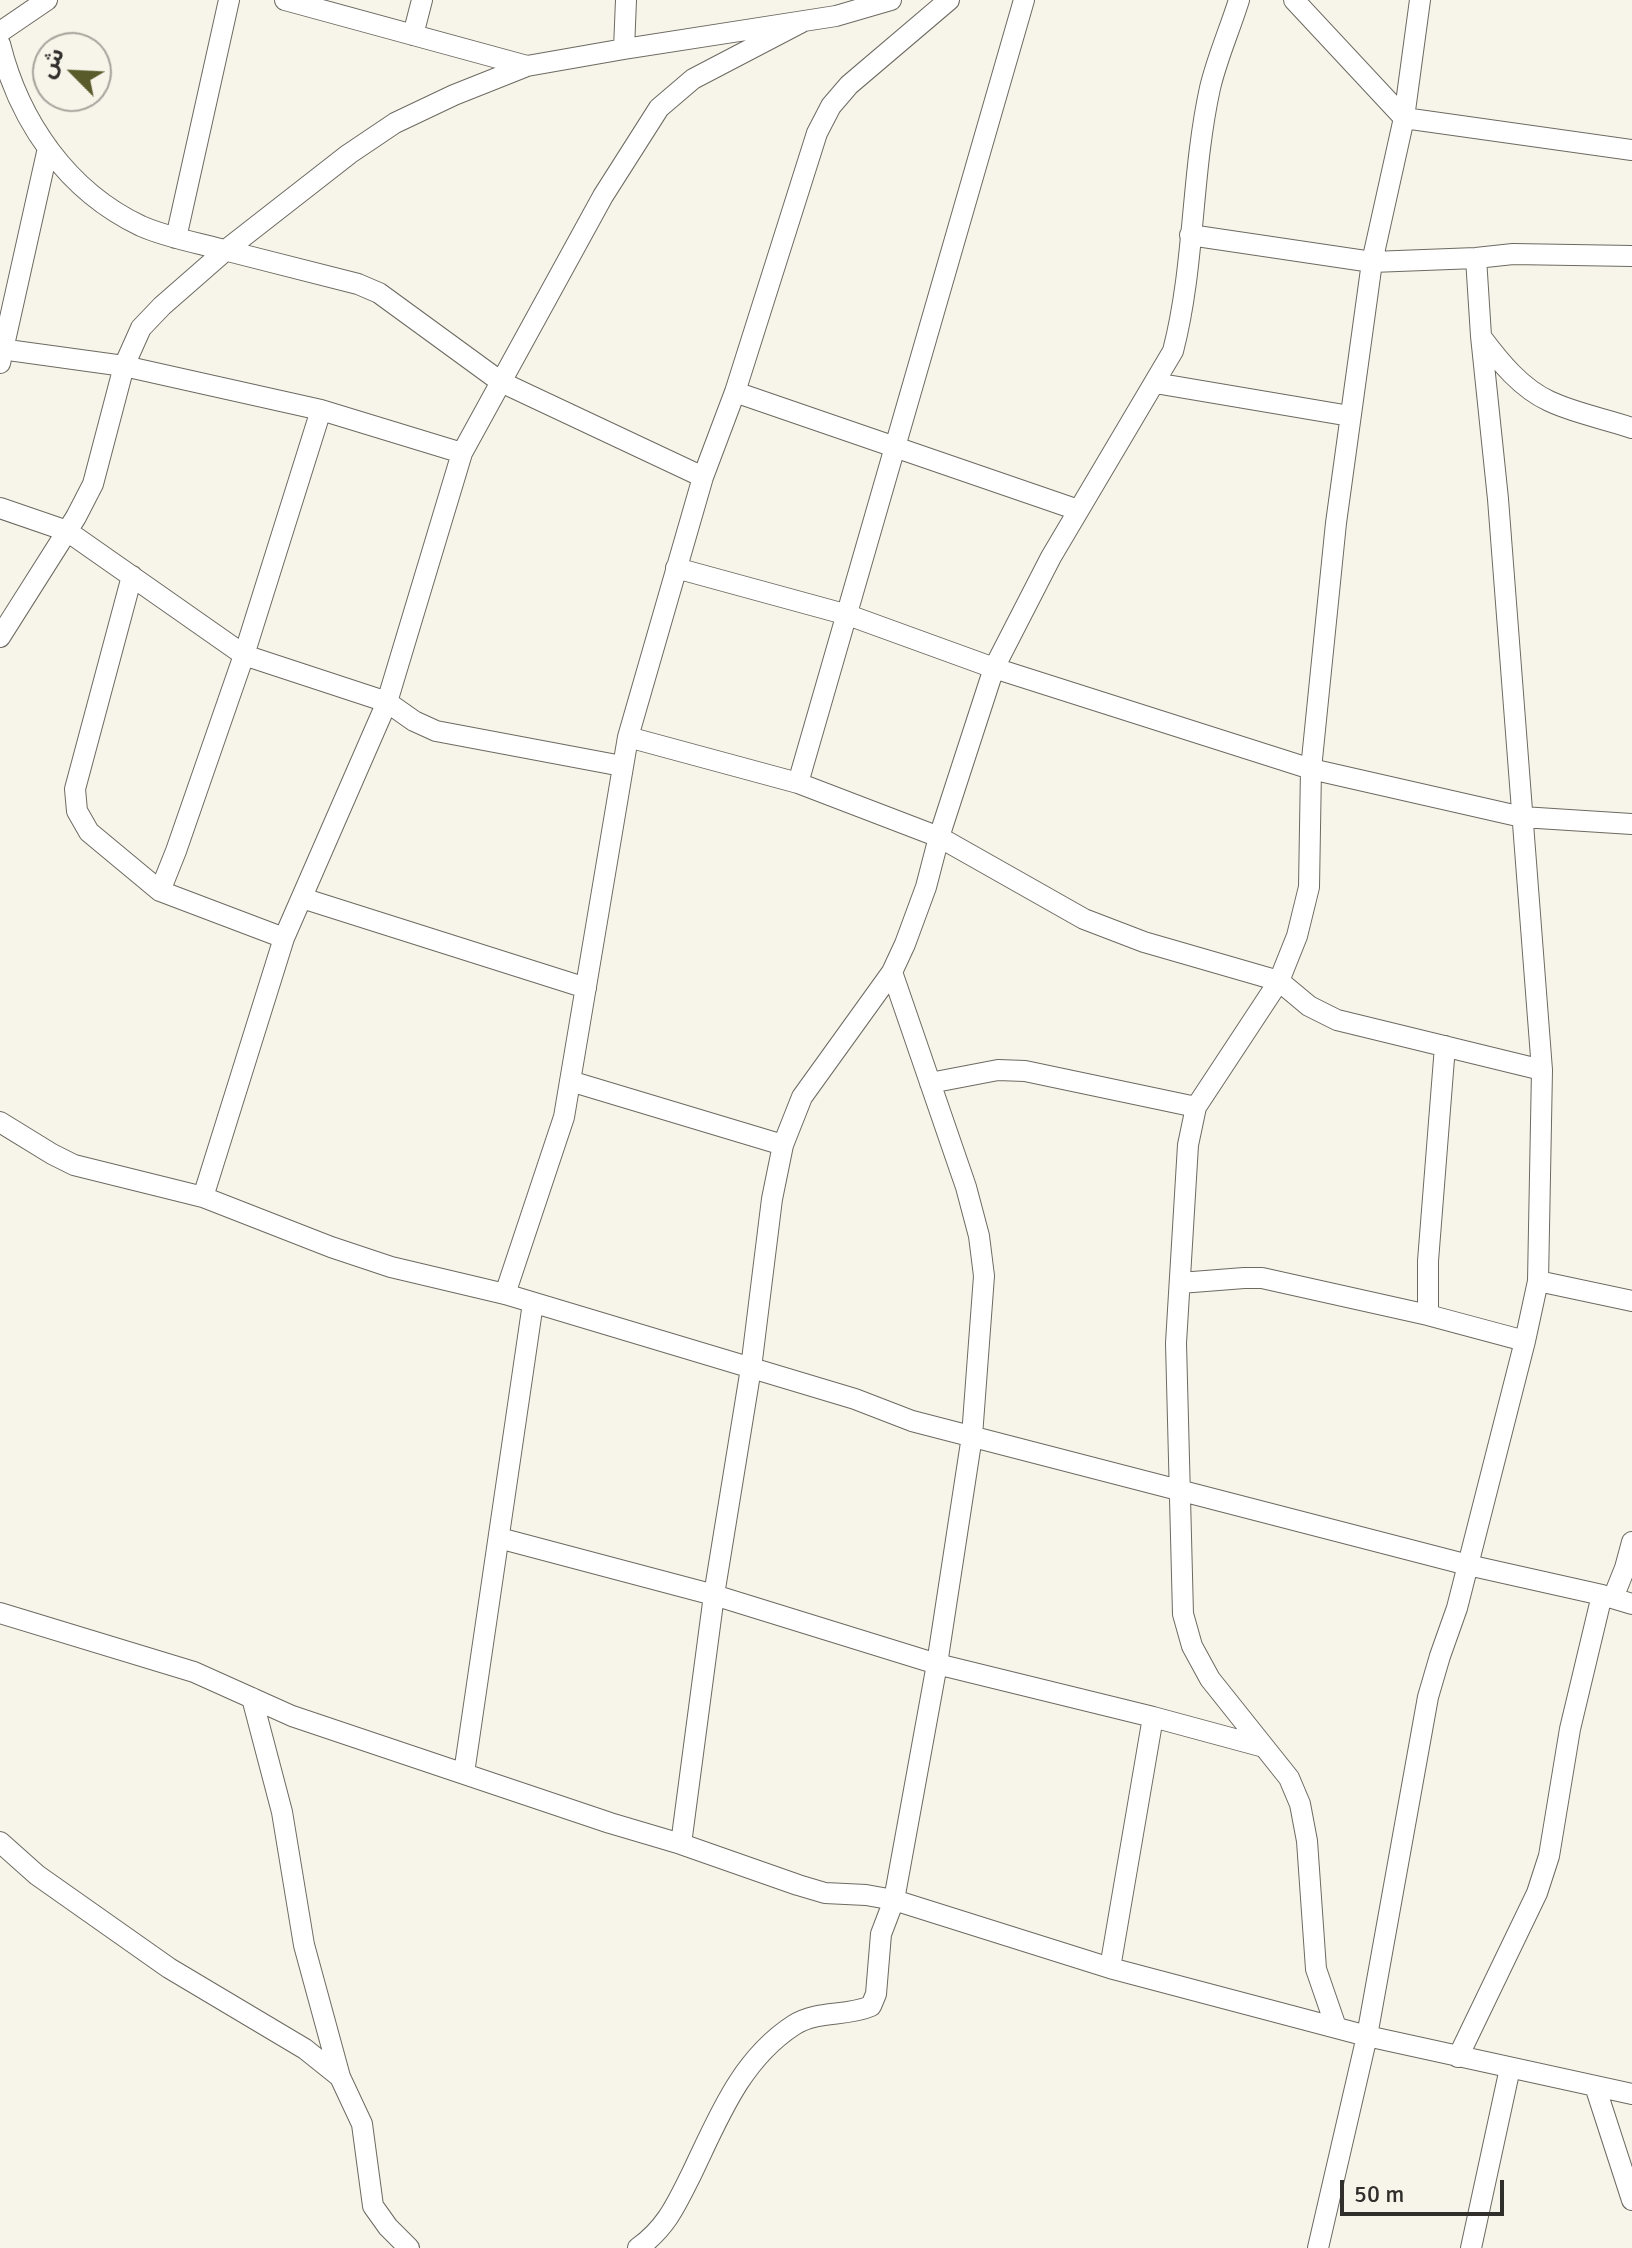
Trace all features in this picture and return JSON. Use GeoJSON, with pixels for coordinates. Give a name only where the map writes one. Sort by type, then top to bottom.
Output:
{"type":"FeatureCollection","features":[{"type":"Feature","properties":{"kind":"street"},"geometry":{"type":"LineString","coordinates":[[0,32],[47,0]]}},
{"type":"Feature","properties":{"kind":"street"},"geometry":{"type":"LineString","coordinates":[[176,238],[229,0]]}},
{"type":"Feature","properties":{"kind":"street"},"geometry":{"type":"LineString","coordinates":[[285,0],[527,66]]}},
{"type":"Feature","properties":{"kind":"street"},"geometry":{"type":"LineString","coordinates":[[413,35],[422,0]]}},
{"type":"Feature","properties":{"kind":"street"},"geometry":{"type":"LineString","coordinates":[[624,49],[626,0]]}},
{"type":"Feature","properties":{"kind":"street"},"geometry":{"type":"LineString","coordinates":[[0,637],[93,484],[124,366],[141,328],[226,250],[349,154],[395,123],[527,66],[836,16],[891,0]]}},
{"type":"Feature","properties":{"kind":"street"},"geometry":{"type":"LineString","coordinates":[[505,1294],[564,1117],[628,737],[703,477],[735,392],[817,133],[831,106],[849,85],[949,0]]}},
{"type":"Feature","properties":{"kind":"street"},"geometry":{"type":"LineString","coordinates":[[798,783],[1024,0]]}},
{"type":"Feature","properties":{"kind":"street"},"geometry":{"type":"LineString","coordinates":[[681,1844],[714,1595],[751,1368],[772,1199],[783,1145],[802,1097],[892,972],[926,887],[939,837],[994,668],[1078,510],[1173,351],[1181,319],[1199,155],[1211,86],[1239,0]]}},
{"type":"Feature","properties":{"kind":"street"},"geometry":{"type":"LineString","coordinates":[[1294,0],[1404,118],[1632,150]]}},
{"type":"Feature","properties":{"kind":"street"},"geometry":{"type":"LineString","coordinates":[[1336,2027],[1316,1969],[1307,1841],[1300,1804],[1289,1778],[1210,1679],[1192,1646],[1183,1614],[1176,1343],[1188,1145],[1196,1107],[1279,981],[1297,936],[1309,887],[1311,769],[1336,523],[1372,262],[1404,118],[1420,0]]}},
{"type":"Feature","properties":{"kind":"street"},"geometry":{"type":"LineString","coordinates":[[203,1197],[284,938],[387,702],[462,453],[603,196],[659,108],[693,79],[804,21]]}},
{"type":"Feature","properties":{"kind":"street"},"geometry":{"type":"LineString","coordinates":[[0,44],[17,99],[30,122],[78,184],[102,202],[141,226],[176,238],[358,284],[379,293],[501,382],[703,477]]}},
{"type":"Feature","properties":{"kind":"street"},"geometry":{"type":"LineString","coordinates":[[48,148],[1,353],[124,366],[321,410],[462,453]]}},
{"type":"Feature","properties":{"kind":"street"},"geometry":{"type":"LineString","coordinates":[[1190,235],[1372,262],[1513,254],[1632,254],[1632,268]]}},
{"type":"Feature","properties":{"kind":"street"},"geometry":{"type":"LineString","coordinates":[[1318,2248],[1367,2036],[1428,1697],[1457,1608],[1538,1281],[1542,1070],[1498,499],[1476,258]]}},
{"type":"Feature","properties":{"kind":"street"},"geometry":{"type":"LineString","coordinates":[[1481,336],[1502,364],[1549,401],[1632,428]]}},
{"type":"Feature","properties":{"kind":"street"},"geometry":{"type":"LineString","coordinates":[[1155,383],[1350,416]]}},
{"type":"Feature","properties":{"kind":"street"},"geometry":{"type":"LineString","coordinates":[[735,392],[1078,510]]}},
{"type":"Feature","properties":{"kind":"street"},"geometry":{"type":"LineString","coordinates":[[160,891],[244,655],[321,410]]}},
{"type":"Feature","properties":{"kind":"street"},"geometry":{"type":"LineString","coordinates":[[0,508],[67,531],[244,655],[387,702],[414,721],[436,731],[622,766]]}},
{"type":"Feature","properties":{"kind":"street"},"geometry":{"type":"LineString","coordinates":[[676,568],[848,615],[994,668],[1311,769],[1522,817],[1632,824]]}},
{"type":"Feature","properties":{"kind":"street"},"geometry":{"type":"LineString","coordinates":[[132,576],[75,789],[77,811],[89,832],[160,891],[284,938]]}},
{"type":"Feature","properties":{"kind":"street"},"geometry":{"type":"LineString","coordinates":[[628,737],[798,783],[939,837],[1084,919],[1144,942],[1279,981],[1309,1006],[1337,1020],[1542,1070]]}},
{"type":"Feature","properties":{"kind":"street"},"geometry":{"type":"LineString","coordinates":[[302,898],[586,988]]}},
{"type":"Feature","properties":{"kind":"street"},"geometry":{"type":"LineString","coordinates":[[638,2248],[653,2237],[672,2214],[731,2093],[752,2061],[794,2025],[815,2015],[858,2012],[871,2006],[876,1994],[881,1934],[894,1900],[937,1664],[972,1436],[984,1276],[979,1236],[966,1187],[892,972]]}},
{"type":"Feature","properties":{"kind":"street"},"geometry":{"type":"LineString","coordinates":[[1428,1315],[1428,1261],[1445,1046]]}},
{"type":"Feature","properties":{"kind":"street"},"geometry":{"type":"LineString","coordinates":[[930,1083],[998,1070],[1025,1071],[1196,1107]]}},
{"type":"Feature","properties":{"kind":"street"},"geometry":{"type":"LineString","coordinates":[[570,1081],[783,1145]]}},
{"type":"Feature","properties":{"kind":"street"},"geometry":{"type":"LineString","coordinates":[[0,1122],[74,1165],[203,1197],[352,1255],[505,1294],[855,1399],[912,1421],[1468,1565],[1616,1599]]}},
{"type":"Feature","properties":{"kind":"street"},"geometry":{"type":"LineString","coordinates":[[1180,1283],[1262,1278],[1428,1315],[1525,1341]]}},
{"type":"Feature","properties":{"kind":"street"},"geometry":{"type":"LineString","coordinates":[[1538,1281],[1632,1301]]}},
{"type":"Feature","properties":{"kind":"street"},"geometry":{"type":"LineString","coordinates":[[464,1773],[533,1303]]}},
{"type":"Feature","properties":{"kind":"street"},"geometry":{"type":"LineString","coordinates":[[499,1538],[714,1595],[937,1664],[1264,1747]]}},
{"type":"Feature","properties":{"kind":"street"},"geometry":{"type":"LineString","coordinates":[[1458,2057],[1537,1893],[1549,1856],[1570,1729],[1616,1599],[1632,1542]]}},
{"type":"Feature","properties":{"kind":"street"},"geometry":{"type":"LineString","coordinates":[[0,1613],[194,1672],[292,1716],[825,1893],[894,1900],[1110,1968],[1367,2036],[1595,2086],[1630,2088]]}},
{"type":"Feature","properties":{"kind":"street"},"geometry":{"type":"LineString","coordinates":[[252,1698],[282,1812],[304,1945],[340,2077],[362,2124],[373,2206],[409,2248]]}},
{"type":"Feature","properties":{"kind":"street"},"geometry":{"type":"LineString","coordinates":[[1110,1968],[1153,1717]]}},
{"type":"Feature","properties":{"kind":"street"},"geometry":{"type":"LineString","coordinates":[[0,1842],[37,1875],[169,1968],[305,2049],[340,2077]]}},
{"type":"Feature","properties":{"kind":"street"},"geometry":{"type":"LineString","coordinates":[[1471,2248],[1510,2068]]}},
{"type":"Feature","properties":{"kind":"street"},"geometry":{"type":"LineString","coordinates":[[1595,2086],[1632,2200]]}}]}
